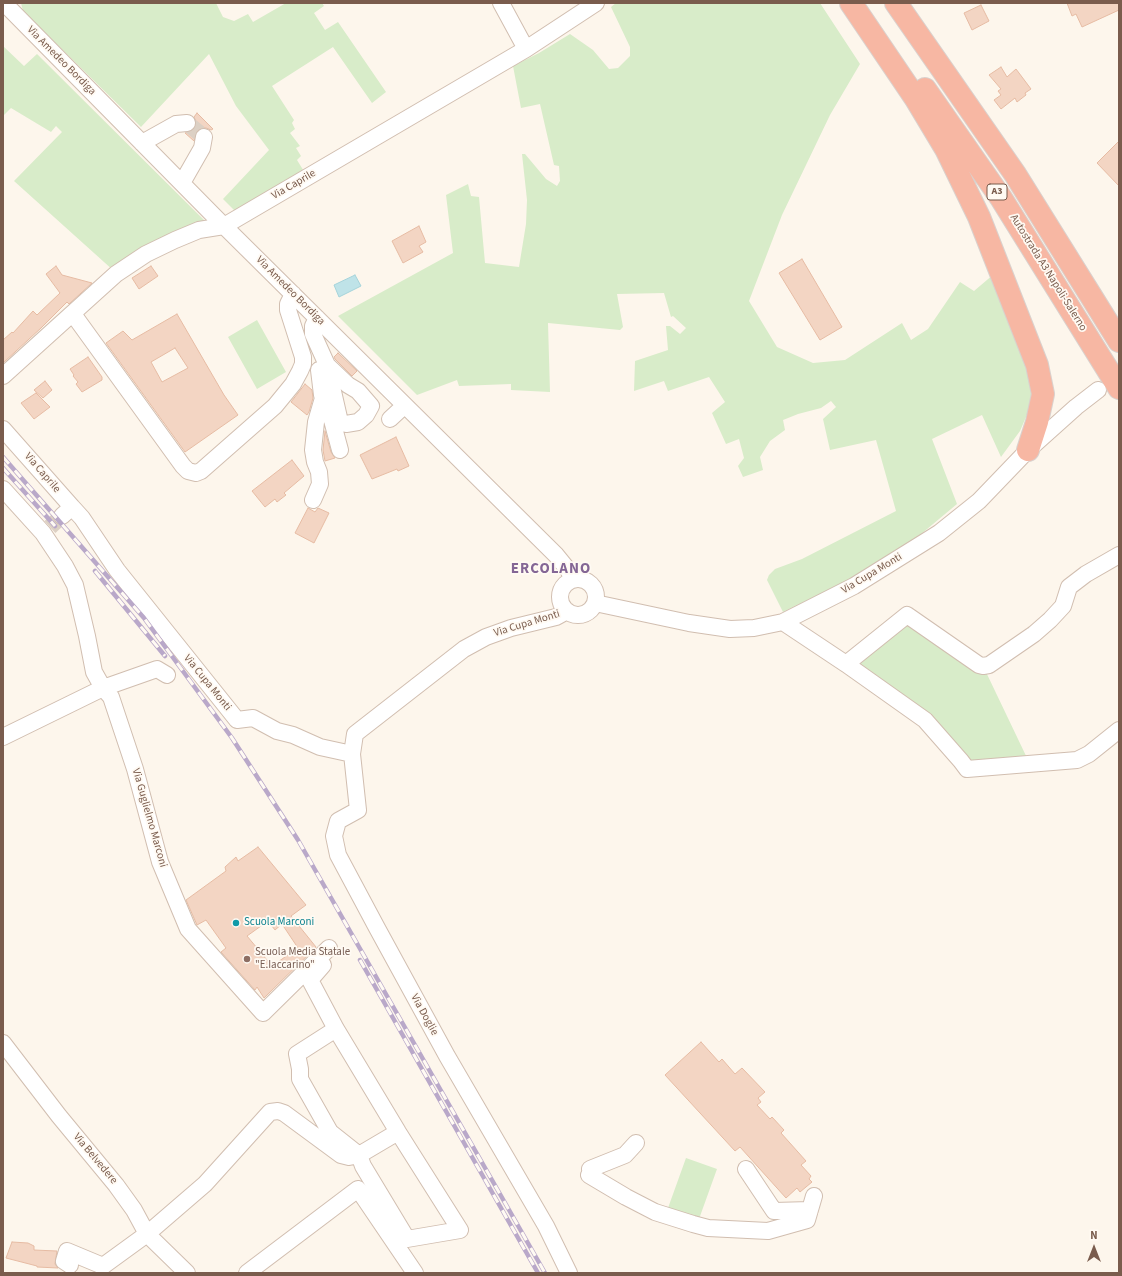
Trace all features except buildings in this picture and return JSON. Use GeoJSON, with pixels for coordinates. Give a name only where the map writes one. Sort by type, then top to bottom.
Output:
{"type":"FeatureCollection","features":[{"type":"Feature","properties":{"kind":"highway"},"geometry":{"type":"LineString","coordinates":[[851,3],[916,100],[946,149],[979,217],[1037,365],[1043,394],[1037,422],[1028,450]]}},
{"type":"Feature","properties":{"kind":"highway","name":"Autostrada A3 Napoli-Salerno"},"geometry":{"type":"LineString","coordinates":[[864,3],[1001,198],[1109,389]]}},
{"type":"Feature","properties":{"kind":"highway","name":"A3"},"geometry":{"type":"LineString","coordinates":[[896,3],[1015,174],[1119,341]]}},
{"type":"Feature","properties":{"kind":"street"},"geometry":{"type":"LineString","coordinates":[[502,3],[526,49]]}},
{"type":"Feature","properties":{"kind":"street","name":"Via Caprile"},"geometry":{"type":"LineString","coordinates":[[3,376],[116,274],[146,254],[199,230],[224,226],[526,49],[596,3]]}},
{"type":"Feature","properties":{"kind":"street","name":"Via Amedeo Bordiga"},"geometry":{"type":"LineString","coordinates":[[5,5],[404,406],[556,555],[569,571],[572,580]]}},
{"type":"Feature","properties":{"kind":"street"},"geometry":{"type":"LineString","coordinates":[[142,143],[176,124],[187,123]]}},
{"type":"Feature","properties":{"kind":"street"},"geometry":{"type":"LineString","coordinates":[[182,183],[202,148],[204,137]]}},
{"type":"Feature","properties":{"kind":"street"},"geometry":{"type":"LineString","coordinates":[[73,314],[183,466],[188,471],[196,473],[201,471],[275,406],[293,384],[303,364],[303,357],[288,310],[288,304],[296,297]]}},
{"type":"Feature","properties":{"kind":"street"},"geometry":{"type":"LineString","coordinates":[[296,297],[301,324],[315,355],[323,398],[328,409],[340,450]]}},
{"type":"Feature","properties":{"kind":"street"},"geometry":{"type":"LineString","coordinates":[[317,318],[313,326],[313,334],[327,364]]}},
{"type":"Feature","properties":{"kind":"street","name":"Via Cupa Monti"},"geometry":{"type":"LineString","coordinates":[[595,603],[689,623],[730,629],[754,628],[783,622],[854,586],[939,533],[979,501],[1028,450],[1076,407],[1109,389]]}},
{"type":"Feature","properties":{"kind":"street"},"geometry":{"type":"LineString","coordinates":[[313,500],[320,484],[319,472],[315,462],[313,450],[316,422],[323,398]]}},
{"type":"Feature","properties":{"kind":"street"},"geometry":{"type":"LineString","coordinates":[[390,419],[404,406]]}},
{"type":"Feature","properties":{"kind":"street","name":"Via Caprile"},"geometry":{"type":"LineString","coordinates":[[3,429],[67,512]]}},
{"type":"Feature","properties":{"kind":"street"},"geometry":{"type":"LineString","coordinates":[[3,489],[47,530],[74,585],[87,636],[94,672],[103,688]]}},
{"type":"Feature","properties":{"kind":"street","name":"Via Cupa Monti"},"geometry":{"type":"LineString","coordinates":[[67,512],[82,518],[117,570],[237,720],[253,718],[277,731],[293,735],[320,747],[352,754],[355,734],[464,649],[492,634],[556,617],[567,611]]}},
{"type":"Feature","properties":{"kind":"street"},"geometry":{"type":"LineString","coordinates":[[846,664],[907,615],[963,652],[979,665],[989,665],[1034,634],[1050,620],[1063,606],[1069,587],[1086,574],[1119,555]]}},
{"type":"Feature","properties":{"kind":"street"},"geometry":{"type":"LineString","coordinates":[[572,580],[584,580],[590,583],[594,588],[596,595],[595,603],[587,613],[580,615],[573,614],[567,611],[562,604],[560,598],[561,591],[564,586],[572,580]]}},
{"type":"Feature","properties":{"kind":"street"},"geometry":{"type":"LineString","coordinates":[[783,622],[846,664],[925,720],[967,769],[1077,760],[1089,754],[1119,730]]}},
{"type":"Feature","properties":{"kind":"street"},"geometry":{"type":"LineString","coordinates":[[3,737],[103,688],[157,669],[167,675]]}},
{"type":"Feature","properties":{"kind":"street","name":"Via Guglielmo Marconi"},"geometry":{"type":"LineString","coordinates":[[103,688],[111,697],[135,769],[160,862],[188,929],[263,1013],[330,953],[310,980],[336,1029]]}},
{"type":"Feature","properties":{"kind":"street","name":"Via Doglie"},"geometry":{"type":"LineString","coordinates":[[352,754],[358,810],[338,821],[334,836],[338,855],[447,1056],[546,1226],[569,1273]]}},
{"type":"Feature","properties":{"kind":"street"},"geometry":{"type":"LineString","coordinates":[[336,1029],[398,1132],[460,1230],[407,1239],[363,1166],[359,1155],[330,1132],[300,1079],[297,1054],[336,1029]]}},
{"type":"Feature","properties":{"kind":"street","name":"Via Belvedere"},"geometry":{"type":"LineString","coordinates":[[3,1043],[59,1116],[116,1185],[134,1210],[146,1234],[187,1273]]}},
{"type":"Feature","properties":{"kind":"street"},"geometry":{"type":"LineString","coordinates":[[70,1265],[64,1261],[67,1252],[104,1266],[146,1234],[205,1184],[270,1112],[278,1111],[284,1113],[341,1155],[349,1157],[359,1155],[398,1132]]}},
{"type":"Feature","properties":{"kind":"street"},"geometry":{"type":"LineString","coordinates":[[636,1143],[625,1155],[589,1172],[626,1197],[655,1212],[708,1228],[768,1231],[807,1220],[812,1203],[774,1211],[746,1169]]}},
{"type":"Feature","properties":{"kind":"street"},"geometry":{"type":"LineString","coordinates":[[248,1273],[358,1189],[415,1273]]}},
{"type":"Feature","properties":{"kind":"green space"},"geometry":{"type":"Polygon","coordinates":[[[21,3],[216,3],[223,17],[234,21],[248,14],[253,22],[286,3],[322,3],[324,6],[314,13],[325,30],[338,22],[386,92],[372,103],[333,47],[272,86],[294,120],[292,123],[295,129],[290,133],[300,146],[296,148],[301,156],[297,160],[305,173],[239,215],[223,199],[269,150],[236,106],[209,54],[141,127],[23,11],[21,3]]]}},
{"type":"Feature","properties":{"kind":"green space"},"geometry":{"type":"Polygon","coordinates":[[[616,3],[820,3],[860,64],[830,115],[782,215],[749,301],[777,347],[813,363],[845,360],[902,323],[911,340],[928,329],[960,282],[974,291],[994,274],[1030,376],[1031,395],[1029,410],[1020,431],[1001,457],[982,415],[932,439],[957,504],[896,555],[863,573],[783,612],[767,580],[769,575],[775,569],[802,559],[896,511],[876,440],[830,450],[823,419],[836,407],[831,401],[821,408],[798,414],[783,420],[785,430],[770,441],[760,457],[763,470],[743,477],[738,466],[744,458],[739,439],[726,444],[712,413],[725,402],[709,377],[668,391],[664,381],[634,391],[635,361],[668,350],[666,326],[670,326],[680,334],[686,328],[673,316],[671,317],[664,293],[617,294],[623,327],[620,330],[548,323],[550,392],[511,390],[511,384],[459,386],[457,380],[417,395],[338,316],[453,253],[446,195],[468,184],[471,196],[479,197],[485,263],[519,267],[526,224],[527,200],[522,154],[525,154],[546,179],[557,186],[560,181],[559,166],[554,165],[540,104],[521,108],[513,66],[539,53],[570,34],[593,50],[609,69],[618,68],[630,56],[630,47],[611,7],[616,3]]]}},
{"type":"Feature","properties":{"kind":"green space"},"geometry":{"type":"Polygon","coordinates":[[[3,46],[24,66],[37,54],[205,221],[114,271],[14,181],[62,132],[56,126],[51,132],[11,108],[3,116],[3,46]]]}},
{"type":"Feature","properties":{"kind":"green space"},"geometry":{"type":"Polygon","coordinates":[[[257,320],[286,372],[257,389],[228,337],[257,320]]]}},
{"type":"Feature","properties":{"kind":"green space"},"geometry":{"type":"Polygon","coordinates":[[[907,622],[985,670],[1028,760],[971,764],[925,715],[856,661],[907,622]]]}},
{"type":"Feature","properties":{"kind":"green space"},"geometry":{"type":"Polygon","coordinates":[[[686,1158],[717,1169],[699,1219],[668,1208],[686,1158]]]}},
{"type":"Feature","properties":{"kind":"water"},"geometry":{"type":"Polygon","coordinates":[[[355,275],[361,286],[339,297],[334,285],[355,275]]]}},
{"type":"Feature","properties":{"kind":"tunnel"},"geometry":{"type":"LineString","coordinates":[[187,123],[204,137]]}},
{"type":"Feature","properties":{"kind":"tunnel"},"geometry":{"type":"LineString","coordinates":[[50,527],[62,516]]}},
{"type":"Feature","properties":{"kind":"railway"},"geometry":{"type":"LineString","coordinates":[[3,457],[144,618],[232,738],[298,840],[545,1273]]}},
{"type":"Feature","properties":{"kind":"railway"},"geometry":{"type":"LineString","coordinates":[[3,468],[55,526]]}},
{"type":"Feature","properties":{"kind":"railway"},"geometry":{"type":"LineString","coordinates":[[95,571],[165,656]]}},
{"type":"Feature","properties":{"kind":"railway"},"geometry":{"type":"LineString","coordinates":[[360,960],[538,1273]]}},
{"type":"Feature","properties":{"kind":"place","name":"Scuola Marconi"},"geometry":{"type":"Point","coordinates":[236,923]}},
{"type":"Feature","properties":{"kind":"place","name":"Scuola Media Statale \"E.Iaccarino\""},"geometry":{"type":"Point","coordinates":[247,959]}},
{"type":"Feature","properties":{"kind":"district","name":"ERCOLANO"},"geometry":{"type":"Point","coordinates":[551,570]}}]}
